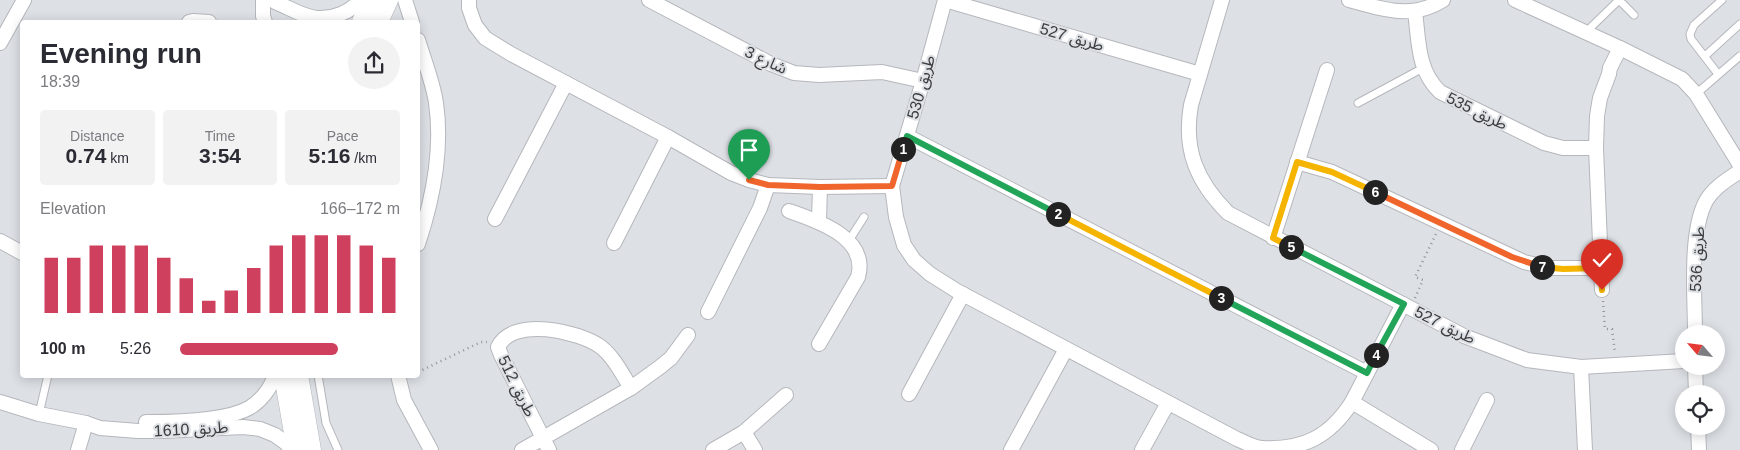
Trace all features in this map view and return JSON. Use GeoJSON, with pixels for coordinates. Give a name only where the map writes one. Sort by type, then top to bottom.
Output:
{"type":"FeatureCollection","features":[{"type":"Feature","properties":{"kind":"street"},"geometry":{"type":"LineString","coordinates":[[0,43],[24,0]]}},
{"type":"Feature","properties":{"kind":"street"},"geometry":{"type":"LineString","coordinates":[[271,1],[317,18],[340,15],[355,7],[360,0]]}},
{"type":"Feature","properties":{"kind":"street"},"geometry":{"type":"LineString","coordinates":[[362,20],[371,0]]}},
{"type":"Feature","properties":{"kind":"street"},"geometry":{"type":"LineString","coordinates":[[380,20],[389,0]]}},
{"type":"Feature","properties":{"kind":"street"},"geometry":{"type":"LineString","coordinates":[[406,0],[411,20]]}},
{"type":"Feature","properties":{"kind":"street"},"geometry":{"type":"LineString","coordinates":[[469,0],[469,8],[475,25],[485,38],[668,137],[730,173],[768,185],[820,187],[892,186]]}},
{"type":"Feature","properties":{"kind":"street","name":"شارع 3"},"geometry":{"type":"LineString","coordinates":[[649,0],[771,64],[794,73],[818,75],[882,72],[923,81]]}},
{"type":"Feature","properties":{"kind":"street","name":"طريق 530"},"geometry":{"type":"LineString","coordinates":[[945,0],[892,186],[896,217],[904,245],[914,260],[930,274],[963,294],[1168,403],[1237,439],[1261,449],[1303,444],[1331,429],[1342,418],[1404,304]]}},
{"type":"Feature","properties":{"kind":"street","name":"طريق 527"},"geometry":{"type":"LineString","coordinates":[[945,0],[1200,74]]}},
{"type":"Feature","properties":{"kind":"street","name":"طريق 527"},"geometry":{"type":"LineString","coordinates":[[1222,0],[1188,123],[1189,143],[1194,163],[1202,182],[1213,198],[1228,213],[1464,336],[1527,360],[1580,367],[1675,362]]}},
{"type":"Feature","properties":{"kind":"street"},"geometry":{"type":"LineString","coordinates":[[1349,0],[1397,12],[1415,12],[1434,6],[1442,0]]}},
{"type":"Feature","properties":{"kind":"street"},"geometry":{"type":"LineString","coordinates":[[1515,0],[1623,49],[1682,79],[1696,94],[1740,166]]}},
{"type":"Feature","properties":{"kind":"street"},"geometry":{"type":"LineString","coordinates":[[264,20],[263,16],[271,1]]}},
{"type":"Feature","properties":{"kind":"street"},"geometry":{"type":"LineString","coordinates":[[271,1],[301,20]]}},
{"type":"Feature","properties":{"kind":"street","name":"طريق 535"},"geometry":{"type":"LineString","coordinates":[[1415,12],[1423,68],[1432,84],[1440,92],[1544,144],[1563,148],[1596,148]]}},
{"type":"Feature","properties":{"kind":"street"},"geometry":{"type":"LineString","coordinates":[[420,47],[436,101],[439,131],[439,157],[427,214],[420,236]]}},
{"type":"Feature","properties":{"kind":"street"},"geometry":{"type":"LineString","coordinates":[[1602,290],[1596,148],[1598,106],[1610,74],[1610,68],[1623,49]]}},
{"type":"Feature","properties":{"kind":"street"},"geometry":{"type":"LineString","coordinates":[[1273,238],[1327,70]]}},
{"type":"Feature","properties":{"kind":"street"},"geometry":{"type":"LineString","coordinates":[[495,219],[566,83]]}},
{"type":"Feature","properties":{"kind":"street"},"geometry":{"type":"LineString","coordinates":[[907,136],[1367,373]]}},
{"type":"Feature","properties":{"kind":"street"},"geometry":{"type":"LineString","coordinates":[[614,242],[668,137]]}},
{"type":"Feature","properties":{"kind":"street"},"geometry":{"type":"LineString","coordinates":[[1297,162],[1332,172],[1512,257],[1537,266],[1550,268],[1601,268]]}},
{"type":"Feature","properties":{"kind":"street","name":"طريق 536"},"geometry":{"type":"LineString","coordinates":[[1695,325],[1695,241],[1699,216],[1707,200],[1724,182],[1740,171]]}},
{"type":"Feature","properties":{"kind":"street"},"geometry":{"type":"LineString","coordinates":[[708,312],[760,208],[768,185]]}},
{"type":"Feature","properties":{"kind":"street"},"geometry":{"type":"LineString","coordinates":[[819,221],[820,187]]}},
{"type":"Feature","properties":{"kind":"street"},"geometry":{"type":"LineString","coordinates":[[789,211],[819,221],[848,242],[857,251],[859,257],[860,270],[858,277],[819,344]]}},
{"type":"Feature","properties":{"kind":"street"},"geometry":{"type":"LineString","coordinates":[[0,241],[20,253]]}},
{"type":"Feature","properties":{"kind":"street"},"geometry":{"type":"LineString","coordinates":[[909,394],[963,294]]}},
{"type":"Feature","properties":{"kind":"street","name":"طريق 512"},"geometry":{"type":"LineString","coordinates":[[546,444],[501,355],[498,347],[500,342],[517,332],[534,330],[555,330],[578,335],[610,355],[631,388]]}},
{"type":"Feature","properties":{"kind":"street","name":"طريق 512"},"geometry":{"type":"LineString","coordinates":[[522,450],[546,444],[660,368],[671,358],[688,335]]}},
{"type":"Feature","properties":{"kind":"street"},"geometry":{"type":"LineString","coordinates":[[1011,450],[1066,349]]}},
{"type":"Feature","properties":{"kind":"street"},"geometry":{"type":"LineString","coordinates":[[1580,367],[1584,450]]}},
{"type":"Feature","properties":{"kind":"street","name":"طريق 1610"},"geometry":{"type":"LineString","coordinates":[[207,424],[249,407],[268,390],[274,378]]}},
{"type":"Feature","properties":{"kind":"street"},"geometry":{"type":"LineString","coordinates":[[284,378],[296,450]]}},
{"type":"Feature","properties":{"kind":"street"},"geometry":{"type":"LineString","coordinates":[[300,378],[312,450]]}},
{"type":"Feature","properties":{"kind":"street"},"geometry":{"type":"LineString","coordinates":[[399,378],[404,400],[430,450]]}},
{"type":"Feature","properties":{"kind":"street"},"geometry":{"type":"LineString","coordinates":[[713,450],[744,432],[786,395]]}},
{"type":"Feature","properties":{"kind":"street"},"geometry":{"type":"LineString","coordinates":[[1462,450],[1486,400]]}},
{"type":"Feature","properties":{"kind":"street","name":"طريق 1610"},"geometry":{"type":"LineString","coordinates":[[0,402],[38,414],[86,423],[101,420],[163,422],[260,429],[275,435],[286,443],[291,450]]}},
{"type":"Feature","properties":{"kind":"street"},"geometry":{"type":"LineString","coordinates":[[1352,402],[1410,445],[1431,450]]}},
{"type":"Feature","properties":{"kind":"street"},"geometry":{"type":"LineString","coordinates":[[1142,450],[1168,403]]}},
{"type":"Feature","properties":{"kind":"street"},"geometry":{"type":"LineString","coordinates":[[78,450],[86,423]]}},
{"type":"Feature","properties":{"kind":"street"},"geometry":{"type":"LineString","coordinates":[[744,432],[755,450]]}},
{"type":"Feature","properties":{"kind":"street"},"geometry":{"type":"LineString","coordinates":[[1698,435],[1699,450]]}},
{"type":"Feature","properties":{"kind":"lane"},"geometry":{"type":"LineString","coordinates":[[1586,32],[1619,0],[1634,15]]}},
{"type":"Feature","properties":{"kind":"lane"},"geometry":{"type":"LineString","coordinates":[[1718,74],[1691,39],[1691,29],[1722,0]]}},
{"type":"Feature","properties":{"kind":"lane"},"geometry":{"type":"LineString","coordinates":[[1705,56],[1740,24]]}},
{"type":"Feature","properties":{"kind":"lane"},"geometry":{"type":"LineString","coordinates":[[1696,94],[1740,56]]}},
{"type":"Feature","properties":{"kind":"lane"},"geometry":{"type":"LineString","coordinates":[[1358,103],[1423,68]]}},
{"type":"Feature","properties":{"kind":"lane"},"geometry":{"type":"LineString","coordinates":[[848,242],[864,217]]}},
{"type":"Feature","properties":{"kind":"lane"},"geometry":{"type":"LineString","coordinates":[[38,414],[47,378]]}},
{"type":"Feature","properties":{"kind":"lane"},"geometry":{"type":"LineString","coordinates":[[318,378],[326,423],[338,450]]}},
{"type":"Feature","properties":{"kind":"path"},"geometry":{"type":"LineString","coordinates":[[1416,296],[1423,280],[1415,277],[1441,222]]}},
{"type":"Feature","properties":{"kind":"path"},"geometry":{"type":"LineString","coordinates":[[1602,290],[1605,329],[1612,329],[1614,347]]}},
{"type":"Feature","properties":{"kind":"path"},"geometry":{"type":"LineString","coordinates":[[420,371],[481,342],[500,342]]}},
{"type":"Feature","properties":{"kind":"route"},"geometry":{"type":"LineString","coordinates":[[749,180],[768,185],[820,187],[892,186],[907,136],[1367,373],[1404,304],[1273,238],[1297,162],[1332,172],[1524,262],[1550,268],[1601,268],[1602,290]]}}]}
